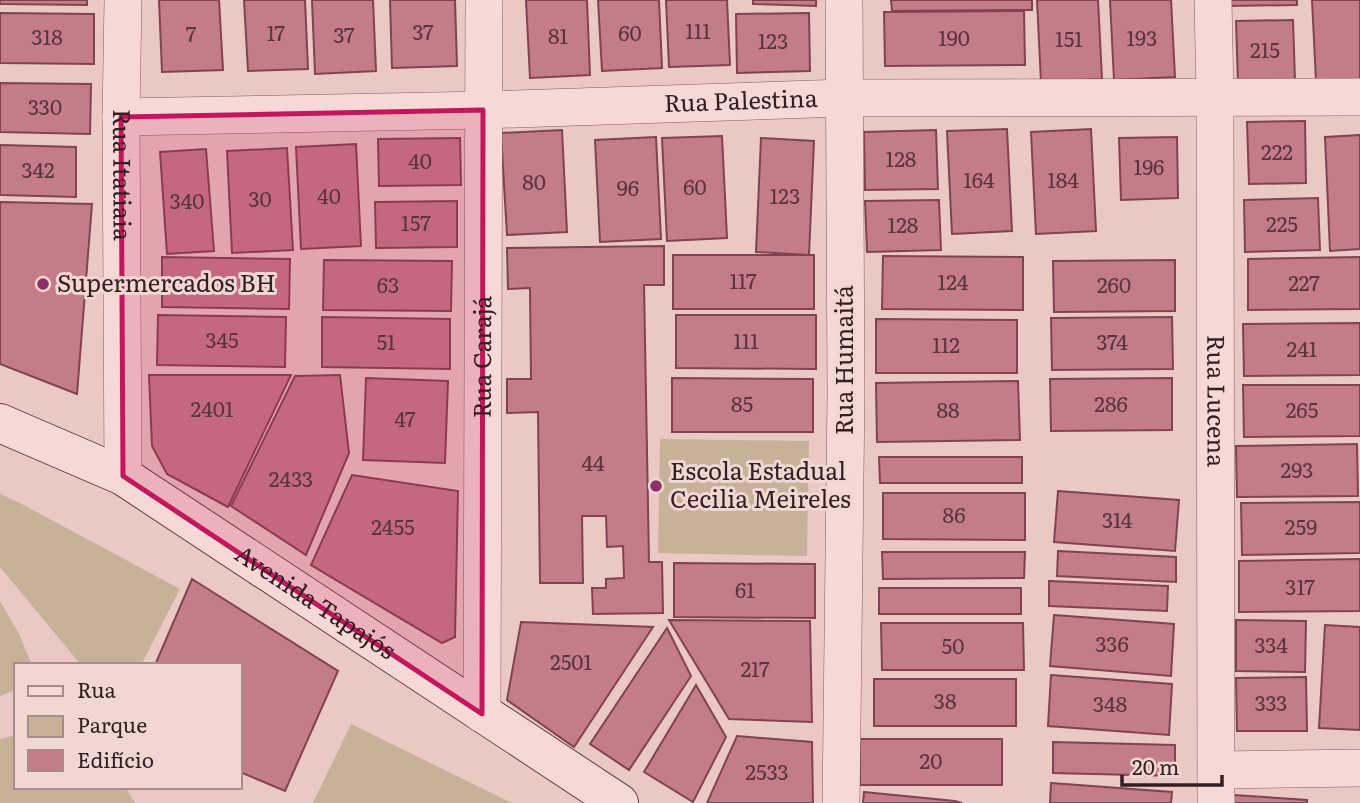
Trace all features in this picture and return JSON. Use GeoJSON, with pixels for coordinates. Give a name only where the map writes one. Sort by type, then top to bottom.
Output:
{"type":"FeatureCollection","features":[{"type":"Feature","properties":{"kind":"main road","name":"Avenida Tapajós"},"geometry":{"type":"LineString","coordinates":[[0,423],[123,475],[619,803]]}},
{"type":"Feature","properties":{"kind":"street","name":"Rua Itatiaia"},"geometry":{"type":"LineString","coordinates":[[123,0],[123,475]]}},
{"type":"Feature","properties":{"kind":"street","name":"Rua Carajá"},"geometry":{"type":"LineString","coordinates":[[482,714],[484,0]]}},
{"type":"Feature","properties":{"kind":"street","name":"Rua Humaitá"},"geometry":{"type":"LineString","coordinates":[[841,803],[846,393],[844,0]]}},
{"type":"Feature","properties":{"kind":"street","name":"Rua Lucena"},"geometry":{"type":"LineString","coordinates":[[1213,0],[1217,787]]}},
{"type":"Feature","properties":{"kind":"street","name":"Rua Palestina"},"geometry":{"type":"LineString","coordinates":[[121,117],[483,110],[844,98],[1360,97]]}},
{"type":"Feature","properties":{"kind":"street"},"geometry":{"type":"LineString","coordinates":[[1217,787],[1360,768]]}},
{"type":"Feature","properties":{"kind":"highlighted area"},"geometry":{"type":"Polygon","coordinates":[[[483,110],[482,714],[123,476],[121,117],[483,110]]]}},
{"type":"Feature","properties":{"kind":"green space"},"geometry":{"type":"Polygon","coordinates":[[[660,439],[809,441],[807,556],[658,553],[660,439]]]}},
{"type":"Feature","properties":{"kind":"green space"},"geometry":{"type":"Polygon","coordinates":[[[0,494],[180,589],[142,663],[79,663],[0,567],[0,494]]]}},
{"type":"Feature","properties":{"kind":"green space"},"geometry":{"type":"Polygon","coordinates":[[[0,601],[19,634],[31,663],[14,663],[14,691],[0,696],[0,601]]]}},
{"type":"Feature","properties":{"kind":"green space"},"geometry":{"type":"Polygon","coordinates":[[[351,724],[512,803],[313,803],[351,724]]]}},
{"type":"Feature","properties":{"kind":"green space"},"geometry":{"type":"Polygon","coordinates":[[[14,736],[14,789],[126,789],[135,803],[0,803],[0,739],[14,736]]]}},
{"type":"Feature","properties":{"kind":"building"},"geometry":{"type":"Polygon","coordinates":[[[0,0],[87,0],[87,5],[0,4],[0,0]]]}},
{"type":"Feature","properties":{"kind":"building"},"geometry":{"type":"Polygon","coordinates":[[[159,0],[219,0],[223,70],[162,72],[159,0]]]}},
{"type":"Feature","properties":{"kind":"building"},"geometry":{"type":"Polygon","coordinates":[[[244,0],[305,0],[308,69],[248,71],[244,0]]]}},
{"type":"Feature","properties":{"kind":"building"},"geometry":{"type":"Polygon","coordinates":[[[312,0],[373,0],[376,71],[315,74],[312,0]]]}},
{"type":"Feature","properties":{"kind":"building"},"geometry":{"type":"Polygon","coordinates":[[[390,0],[455,0],[457,66],[392,68],[390,0]]]}},
{"type":"Feature","properties":{"kind":"building"},"geometry":{"type":"Polygon","coordinates":[[[526,0],[587,0],[590,75],[530,78],[526,0]]]}},
{"type":"Feature","properties":{"kind":"building"},"geometry":{"type":"Polygon","coordinates":[[[598,0],[659,0],[662,68],[602,71],[598,0]]]}},
{"type":"Feature","properties":{"kind":"building"},"geometry":{"type":"Polygon","coordinates":[[[666,0],[727,0],[730,65],[669,67],[666,0]]]}},
{"type":"Feature","properties":{"kind":"building"},"geometry":{"type":"Polygon","coordinates":[[[753,0],[816,0],[816,6],[753,4],[753,0]]]}},
{"type":"Feature","properties":{"kind":"building"},"geometry":{"type":"Polygon","coordinates":[[[891,0],[1032,0],[1032,10],[892,11],[891,0]]]}},
{"type":"Feature","properties":{"kind":"building"},"geometry":{"type":"Polygon","coordinates":[[[1037,0],[1098,0],[1102,79],[1041,82],[1037,0]]]}},
{"type":"Feature","properties":{"kind":"building"},"geometry":{"type":"Polygon","coordinates":[[[1110,0],[1171,0],[1175,77],[1114,80],[1110,0]]]}},
{"type":"Feature","properties":{"kind":"building"},"geometry":{"type":"Polygon","coordinates":[[[1227,0],[1297,0],[1297,5],[1227,6],[1227,0]]]}},
{"type":"Feature","properties":{"kind":"building"},"geometry":{"type":"Polygon","coordinates":[[[1312,0],[1360,0],[1360,80],[1316,81],[1312,0]]]}},
{"type":"Feature","properties":{"kind":"building"},"geometry":{"type":"Polygon","coordinates":[[[1024,11],[1025,65],[885,66],[884,12],[1024,11]]]}},
{"type":"Feature","properties":{"kind":"building"},"geometry":{"type":"Polygon","coordinates":[[[0,13],[94,14],[94,64],[0,63],[0,13]]]}},
{"type":"Feature","properties":{"kind":"building"},"geometry":{"type":"Polygon","coordinates":[[[809,13],[810,71],[737,73],[736,14],[809,13]]]}},
{"type":"Feature","properties":{"kind":"building"},"geometry":{"type":"Polygon","coordinates":[[[1293,20],[1295,81],[1238,83],[1236,21],[1293,20]]]}},
{"type":"Feature","properties":{"kind":"building"},"geometry":{"type":"Polygon","coordinates":[[[0,83],[91,84],[90,134],[0,132],[0,83]]]}},
{"type":"Feature","properties":{"kind":"building"},"geometry":{"type":"Polygon","coordinates":[[[1305,121],[1306,183],[1249,184],[1247,122],[1305,121]]]}},
{"type":"Feature","properties":{"kind":"building"},"geometry":{"type":"Polygon","coordinates":[[[1007,129],[1012,231],[952,234],[947,131],[1007,129]]]}},
{"type":"Feature","properties":{"kind":"building"},"geometry":{"type":"Polygon","coordinates":[[[1091,129],[1096,231],[1036,234],[1031,132],[1091,129]]]}},
{"type":"Feature","properties":{"kind":"building"},"geometry":{"type":"Polygon","coordinates":[[[562,130],[567,232],[507,235],[501,133],[562,130]]]}},
{"type":"Feature","properties":{"kind":"building"},"geometry":{"type":"Polygon","coordinates":[[[936,130],[938,189],[865,190],[864,132],[936,130]]]}},
{"type":"Feature","properties":{"kind":"building"},"geometry":{"type":"Polygon","coordinates":[[[1360,135],[1360,249],[1330,251],[1325,137],[1360,135]]]}},
{"type":"Feature","properties":{"kind":"building"},"geometry":{"type":"Polygon","coordinates":[[[722,136],[727,238],[667,241],[662,138],[722,136]]]}},
{"type":"Feature","properties":{"kind":"building"},"geometry":{"type":"Polygon","coordinates":[[[656,137],[661,239],[600,242],[595,140],[656,137]]]}},
{"type":"Feature","properties":{"kind":"building"},"geometry":{"type":"Polygon","coordinates":[[[1177,137],[1178,198],[1121,200],[1119,138],[1177,137]]]}},
{"type":"Feature","properties":{"kind":"building"},"geometry":{"type":"Polygon","coordinates":[[[460,138],[461,185],[379,186],[378,139],[460,138]]]}},
{"type":"Feature","properties":{"kind":"building"},"geometry":{"type":"Polygon","coordinates":[[[761,138],[814,141],[809,255],[756,252],[761,138]]]}},
{"type":"Feature","properties":{"kind":"building"},"geometry":{"type":"Polygon","coordinates":[[[356,144],[361,246],[301,249],[296,147],[356,144]]]}},
{"type":"Feature","properties":{"kind":"building"},"geometry":{"type":"Polygon","coordinates":[[[0,145],[76,147],[76,197],[0,195],[0,145]]]}},
{"type":"Feature","properties":{"kind":"building"},"geometry":{"type":"Polygon","coordinates":[[[287,148],[293,250],[232,253],[227,151],[287,148]]]}},
{"type":"Feature","properties":{"kind":"building"},"geometry":{"type":"Polygon","coordinates":[[[206,149],[214,251],[167,254],[160,152],[206,149]]]}},
{"type":"Feature","properties":{"kind":"building"},"geometry":{"type":"Polygon","coordinates":[[[1318,198],[1320,250],[1245,252],[1244,200],[1318,198]]]}},
{"type":"Feature","properties":{"kind":"building"},"geometry":{"type":"Polygon","coordinates":[[[939,200],[941,250],[867,252],[865,201],[939,200]]]}},
{"type":"Feature","properties":{"kind":"building"},"geometry":{"type":"Polygon","coordinates":[[[457,201],[457,247],[376,248],[375,202],[457,201]]]}},
{"type":"Feature","properties":{"kind":"building","name":"Supermercados BH"},"geometry":{"type":"Polygon","coordinates":[[[0,202],[92,204],[77,394],[0,364],[0,202]]]}},
{"type":"Feature","properties":{"kind":"building"},"geometry":{"type":"Polygon","coordinates":[[[664,246],[664,285],[644,285],[649,562],[662,562],[663,613],[593,614],[592,588],[606,588],[606,579],[624,578],[623,546],[607,547],[606,516],[582,516],[583,583],[540,583],[538,412],[507,413],[507,379],[531,379],[530,288],[508,289],[507,248],[664,246]]]}},
{"type":"Feature","properties":{"kind":"building"},"geometry":{"type":"Polygon","coordinates":[[[673,255],[814,255],[814,309],[673,309],[673,255]]]}},
{"type":"Feature","properties":{"kind":"building"},"geometry":{"type":"Polygon","coordinates":[[[883,256],[1023,257],[1023,310],[882,309],[883,256]]]}},
{"type":"Feature","properties":{"kind":"building"},"geometry":{"type":"Polygon","coordinates":[[[162,257],[290,259],[289,309],[162,307],[162,257]]]}},
{"type":"Feature","properties":{"kind":"building"},"geometry":{"type":"Polygon","coordinates":[[[1360,257],[1360,309],[1248,310],[1248,259],[1360,257]]]}},
{"type":"Feature","properties":{"kind":"building"},"geometry":{"type":"Polygon","coordinates":[[[324,260],[452,261],[451,311],[323,310],[324,260]]]}},
{"type":"Feature","properties":{"kind":"building"},"geometry":{"type":"Polygon","coordinates":[[[1175,260],[1175,311],[1054,312],[1053,261],[1175,260]]]}},
{"type":"Feature","properties":{"kind":"building"},"geometry":{"type":"Polygon","coordinates":[[[158,315],[286,317],[285,367],[157,365],[158,315]]]}},
{"type":"Feature","properties":{"kind":"building"},"geometry":{"type":"Polygon","coordinates":[[[676,315],[816,315],[816,369],[676,368],[676,315]]]}},
{"type":"Feature","properties":{"kind":"building"},"geometry":{"type":"Polygon","coordinates":[[[322,317],[450,319],[450,369],[322,367],[322,317]]]}},
{"type":"Feature","properties":{"kind":"building"},"geometry":{"type":"Polygon","coordinates":[[[1172,317],[1173,369],[1052,370],[1051,318],[1172,317]]]}},
{"type":"Feature","properties":{"kind":"building"},"geometry":{"type":"Polygon","coordinates":[[[876,319],[1017,320],[1017,373],[876,373],[876,319]]]}},
{"type":"Feature","properties":{"kind":"building"},"geometry":{"type":"Polygon","coordinates":[[[1360,323],[1360,375],[1244,376],[1243,324],[1360,323]]]}},
{"type":"Feature","properties":{"kind":"building"},"geometry":{"type":"Polygon","coordinates":[[[149,375],[291,375],[228,507],[167,474],[152,446],[149,375]]]}},
{"type":"Feature","properties":{"kind":"building"},"geometry":{"type":"Polygon","coordinates":[[[340,375],[349,453],[306,555],[231,506],[295,376],[340,375]]]}},
{"type":"Feature","properties":{"kind":"building"},"geometry":{"type":"Polygon","coordinates":[[[366,378],[448,381],[445,463],[363,460],[366,378]]]}},
{"type":"Feature","properties":{"kind":"building"},"geometry":{"type":"Polygon","coordinates":[[[672,378],[813,379],[813,432],[672,432],[672,378]]]}},
{"type":"Feature","properties":{"kind":"building"},"geometry":{"type":"Polygon","coordinates":[[[1172,378],[1172,430],[1051,431],[1050,379],[1172,378]]]}},
{"type":"Feature","properties":{"kind":"building"},"geometry":{"type":"Polygon","coordinates":[[[1018,381],[1020,440],[877,442],[876,383],[1018,381]]]}},
{"type":"Feature","properties":{"kind":"building"},"geometry":{"type":"Polygon","coordinates":[[[1243,385],[1360,385],[1360,436],[1244,437],[1243,385]]]}},
{"type":"Feature","properties":{"kind":"building"},"geometry":{"type":"Polygon","coordinates":[[[1357,444],[1358,496],[1237,497],[1236,446],[1357,444]]]}},
{"type":"Feature","properties":{"kind":"building"},"geometry":{"type":"Polygon","coordinates":[[[879,457],[1022,457],[1022,483],[880,483],[879,457]]]}},
{"type":"Feature","properties":{"kind":"building"},"geometry":{"type":"Polygon","coordinates":[[[352,475],[458,491],[455,637],[442,643],[311,565],[352,475]]]}},
{"type":"Feature","properties":{"kind":"building"},"geometry":{"type":"Polygon","coordinates":[[[1058,491],[1179,500],[1175,551],[1054,542],[1058,491]]]}},
{"type":"Feature","properties":{"kind":"building"},"geometry":{"type":"Polygon","coordinates":[[[883,493],[1025,493],[1025,540],[883,539],[883,493]]]}},
{"type":"Feature","properties":{"kind":"building"},"geometry":{"type":"Polygon","coordinates":[[[1360,502],[1360,553],[1242,555],[1241,503],[1360,502]]]}},
{"type":"Feature","properties":{"kind":"building"},"geometry":{"type":"Polygon","coordinates":[[[1058,551],[1176,557],[1176,582],[1057,576],[1058,551]]]}},
{"type":"Feature","properties":{"kind":"building"},"geometry":{"type":"Polygon","coordinates":[[[882,552],[1025,552],[1024,578],[883,579],[882,552]]]}},
{"type":"Feature","properties":{"kind":"building"},"geometry":{"type":"Polygon","coordinates":[[[1360,559],[1360,611],[1239,612],[1239,561],[1360,559]]]}},
{"type":"Feature","properties":{"kind":"building"},"geometry":{"type":"Polygon","coordinates":[[[674,563],[815,564],[815,618],[674,617],[674,563]]]}},
{"type":"Feature","properties":{"kind":"building"},"geometry":{"type":"Polygon","coordinates":[[[192,579],[338,671],[285,791],[242,773],[242,663],[156,663],[192,579]]]}},
{"type":"Feature","properties":{"kind":"building"},"geometry":{"type":"Polygon","coordinates":[[[1049,581],[1168,586],[1167,611],[1049,606],[1049,581]]]}},
{"type":"Feature","properties":{"kind":"building"},"geometry":{"type":"Polygon","coordinates":[[[879,588],[1021,588],[1021,614],[879,614],[879,588]]]}},
{"type":"Feature","properties":{"kind":"building"},"geometry":{"type":"Polygon","coordinates":[[[1054,615],[1174,624],[1171,676],[1050,666],[1054,615]]]}},
{"type":"Feature","properties":{"kind":"building"},"geometry":{"type":"Polygon","coordinates":[[[669,620],[810,621],[812,722],[729,719],[669,620]]]}},
{"type":"Feature","properties":{"kind":"building"},"geometry":{"type":"Polygon","coordinates":[[[1236,620],[1306,621],[1305,672],[1236,671],[1236,620]]]}},
{"type":"Feature","properties":{"kind":"building"},"geometry":{"type":"Polygon","coordinates":[[[521,622],[653,627],[574,747],[507,700],[521,622]]]}},
{"type":"Feature","properties":{"kind":"building"},"geometry":{"type":"Polygon","coordinates":[[[881,623],[1023,623],[1024,670],[882,670],[881,623]]]}},
{"type":"Feature","properties":{"kind":"building"},"geometry":{"type":"Polygon","coordinates":[[[1325,625],[1360,627],[1360,730],[1319,728],[1325,625]]]}},
{"type":"Feature","properties":{"kind":"building"},"geometry":{"type":"Polygon","coordinates":[[[667,628],[691,676],[629,770],[590,744],[667,628]]]}},
{"type":"Feature","properties":{"kind":"building"},"geometry":{"type":"Polygon","coordinates":[[[1051,675],[1172,684],[1169,735],[1048,726],[1051,675]]]}},
{"type":"Feature","properties":{"kind":"building"},"geometry":{"type":"Polygon","coordinates":[[[1306,677],[1307,731],[1237,731],[1236,678],[1306,677]]]}},
{"type":"Feature","properties":{"kind":"building"},"geometry":{"type":"Polygon","coordinates":[[[874,679],[1016,679],[1016,726],[874,726],[874,679]]]}},
{"type":"Feature","properties":{"kind":"building"},"geometry":{"type":"Polygon","coordinates":[[[696,685],[726,737],[693,802],[644,772],[696,685]]]}},
{"type":"Feature","properties":{"kind":"building"},"geometry":{"type":"Polygon","coordinates":[[[737,736],[812,742],[813,803],[707,803],[737,736]]]}},
{"type":"Feature","properties":{"kind":"building"},"geometry":{"type":"Polygon","coordinates":[[[860,739],[1002,739],[1002,785],[860,785],[860,739]]]}},
{"type":"Feature","properties":{"kind":"building"},"geometry":{"type":"Polygon","coordinates":[[[1053,742],[1175,745],[1175,776],[1053,773],[1053,742]]]}},
{"type":"Feature","properties":{"kind":"building"},"geometry":{"type":"Polygon","coordinates":[[[1051,783],[1172,792],[1171,803],[1050,803],[1051,783]]]}},
{"type":"Feature","properties":{"kind":"building"},"geometry":{"type":"Polygon","coordinates":[[[864,792],[955,801],[962,803],[863,803],[864,792]]]}},
{"type":"Feature","properties":{"kind":"building"},"geometry":{"type":"Polygon","coordinates":[[[1234,795],[1307,800],[1307,803],[1233,803],[1234,795]]]}},
{"type":"Feature","properties":{"kind":"place","name":"Supermercados BH"},"geometry":{"type":"Point","coordinates":[43,284]}},
{"type":"Feature","properties":{"kind":"place","name":"Escola Estadual Cecilia Meireles"},"geometry":{"type":"Point","coordinates":[656,486]}}]}
